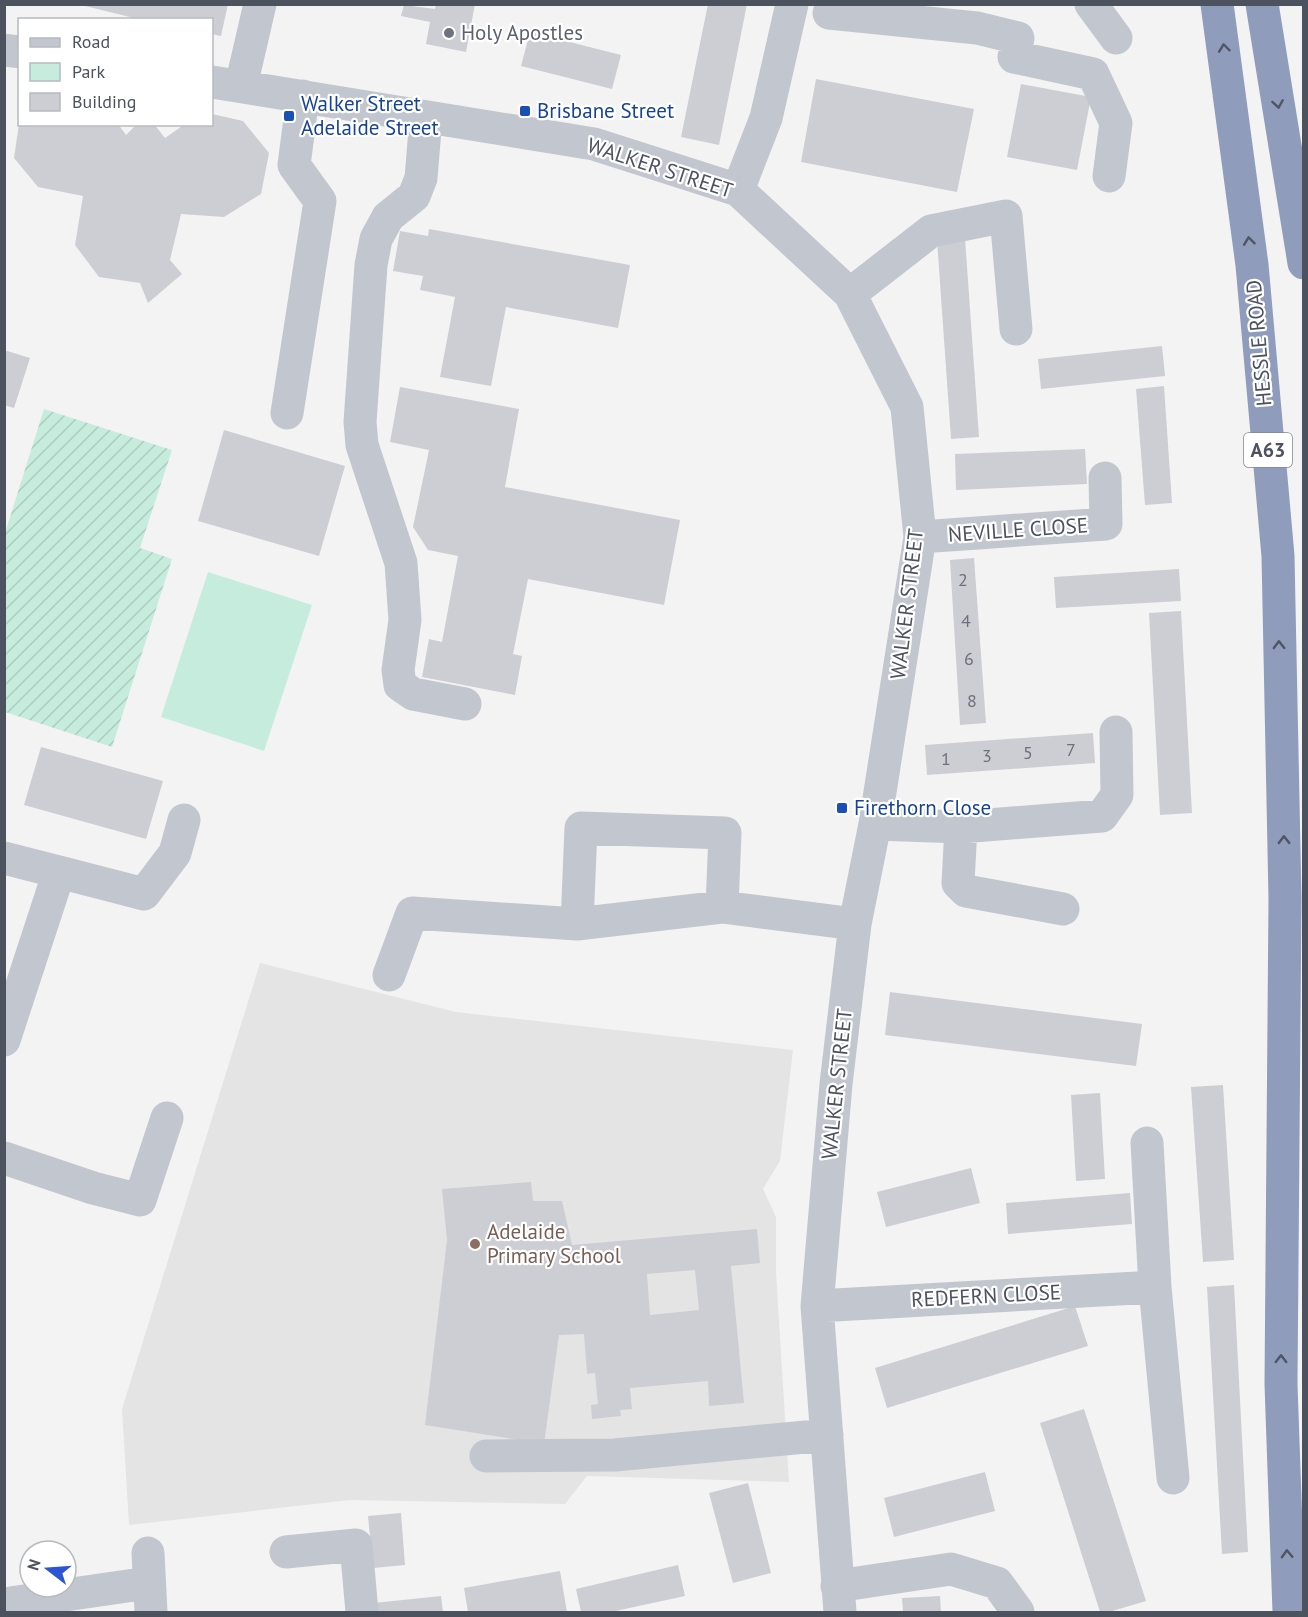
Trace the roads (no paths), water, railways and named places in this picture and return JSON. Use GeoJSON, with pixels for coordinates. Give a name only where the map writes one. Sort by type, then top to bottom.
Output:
{"type":"FeatureCollection","features":[{"type":"Feature","properties":{"kind":"highway","name":"HESSLE ROAD"},"geometry":{"type":"LineString","coordinates":[[1217,4],[1252,265],[1278,556],[1285,898]]}},
{"type":"Feature","properties":{"kind":"highway"},"geometry":{"type":"LineString","coordinates":[[1262,4],[1304,263]]}},
{"type":"Feature","properties":{"kind":"highway","name":"A63"},"geometry":{"type":"LineString","coordinates":[[1285,898],[1304,1238]]}},
{"type":"Feature","properties":{"kind":"highway"},"geometry":{"type":"LineString","coordinates":[[1285,898],[1281,1384],[1289,1612]]}},
{"type":"Feature","properties":{"kind":"street"},"geometry":{"type":"LineString","coordinates":[[226,84],[260,4]]}},
{"type":"Feature","properties":{"kind":"street"},"geometry":{"type":"LineString","coordinates":[[738,190],[766,118],[792,4]]}},
{"type":"Feature","properties":{"kind":"street"},"geometry":{"type":"LineString","coordinates":[[1091,4],[1116,38]]}},
{"type":"Feature","properties":{"kind":"street"},"geometry":{"type":"LineString","coordinates":[[829,14],[979,16],[1018,38],[1014,57],[1093,74],[1116,123],[1109,176]]}},
{"type":"Feature","properties":{"kind":"street","name":"WALKER STREET"},"geometry":{"type":"LineString","coordinates":[[226,84],[594,144],[738,190],[850,294],[906,407],[920,537],[874,824],[855,924],[836,1084],[817,1306],[839,1599]]}},
{"type":"Feature","properties":{"kind":"street"},"geometry":{"type":"LineString","coordinates":[[287,413],[320,201],[294,165],[303,96]]}},
{"type":"Feature","properties":{"kind":"street"},"geometry":{"type":"LineString","coordinates":[[426,117],[421,178],[414,196],[388,217],[376,239],[370,265],[360,422],[362,445],[401,563],[405,620],[398,670],[400,685],[413,694],[465,704]]}},
{"type":"Feature","properties":{"kind":"street"},"geometry":{"type":"LineString","coordinates":[[850,294],[931,231],[1006,216],[1016,328]]}},
{"type":"Feature","properties":{"kind":"street","name":"NEVILLE CLOSE"},"geometry":{"type":"LineString","coordinates":[[920,537],[1106,524],[1105,478]]}},
{"type":"Feature","properties":{"kind":"street"},"geometry":{"type":"LineString","coordinates":[[874,824],[961,827],[1102,816],[1117,795],[1116,732]]}},
{"type":"Feature","properties":{"kind":"street"},"geometry":{"type":"LineString","coordinates":[[4,858],[144,894],[175,853],[184,820]]}},
{"type":"Feature","properties":{"kind":"street"},"geometry":{"type":"LineString","coordinates":[[961,827],[958,883],[966,891],[1063,909]]}},
{"type":"Feature","properties":{"kind":"street"},"geometry":{"type":"LineString","coordinates":[[577,924],[581,828],[725,833],[722,907]]}},
{"type":"Feature","properties":{"kind":"street"},"geometry":{"type":"LineString","coordinates":[[7,1020],[59,872]]}},
{"type":"Feature","properties":{"kind":"street"},"geometry":{"type":"LineString","coordinates":[[389,975],[412,913],[577,924],[722,907],[855,924]]}},
{"type":"Feature","properties":{"kind":"street"},"geometry":{"type":"LineString","coordinates":[[4,1158],[93,1188],[140,1200],[167,1118]]}},
{"type":"Feature","properties":{"kind":"street"},"geometry":{"type":"LineString","coordinates":[[1147,1143],[1155,1287],[1173,1478]]}},
{"type":"Feature","properties":{"kind":"street","name":"REDFERN CLOSE"},"geometry":{"type":"LineString","coordinates":[[817,1306],[1155,1287]]}},
{"type":"Feature","properties":{"kind":"street"},"geometry":{"type":"LineString","coordinates":[[486,1456],[615,1455],[826,1435]]}},
{"type":"Feature","properties":{"kind":"street"},"geometry":{"type":"LineString","coordinates":[[286,1552],[356,1545],[362,1612]]}},
{"type":"Feature","properties":{"kind":"street"},"geometry":{"type":"LineString","coordinates":[[839,1599],[951,1569],[997,1583],[1018,1612]]}},
{"type":"Feature","properties":{"kind":"street"},"geometry":{"type":"LineString","coordinates":[[10,1603],[149,1583]]}},
{"type":"Feature","properties":{"kind":"place","name":"Holy Apostles"},"geometry":{"type":"Point","coordinates":[449,33]}},
{"type":"Feature","properties":{"kind":"place","name":"Brisbane Street"},"geometry":{"type":"Point","coordinates":[525,111]}},
{"type":"Feature","properties":{"kind":"place","name":"Walker Street Adelaide Street"},"geometry":{"type":"Point","coordinates":[289,116]}},
{"type":"Feature","properties":{"kind":"place","name":"Firethorn Close"},"geometry":{"type":"Point","coordinates":[842,808]}},
{"type":"Feature","properties":{"kind":"place","name":"Adelaide Primary School"},"geometry":{"type":"Point","coordinates":[475,1244]}}]}
